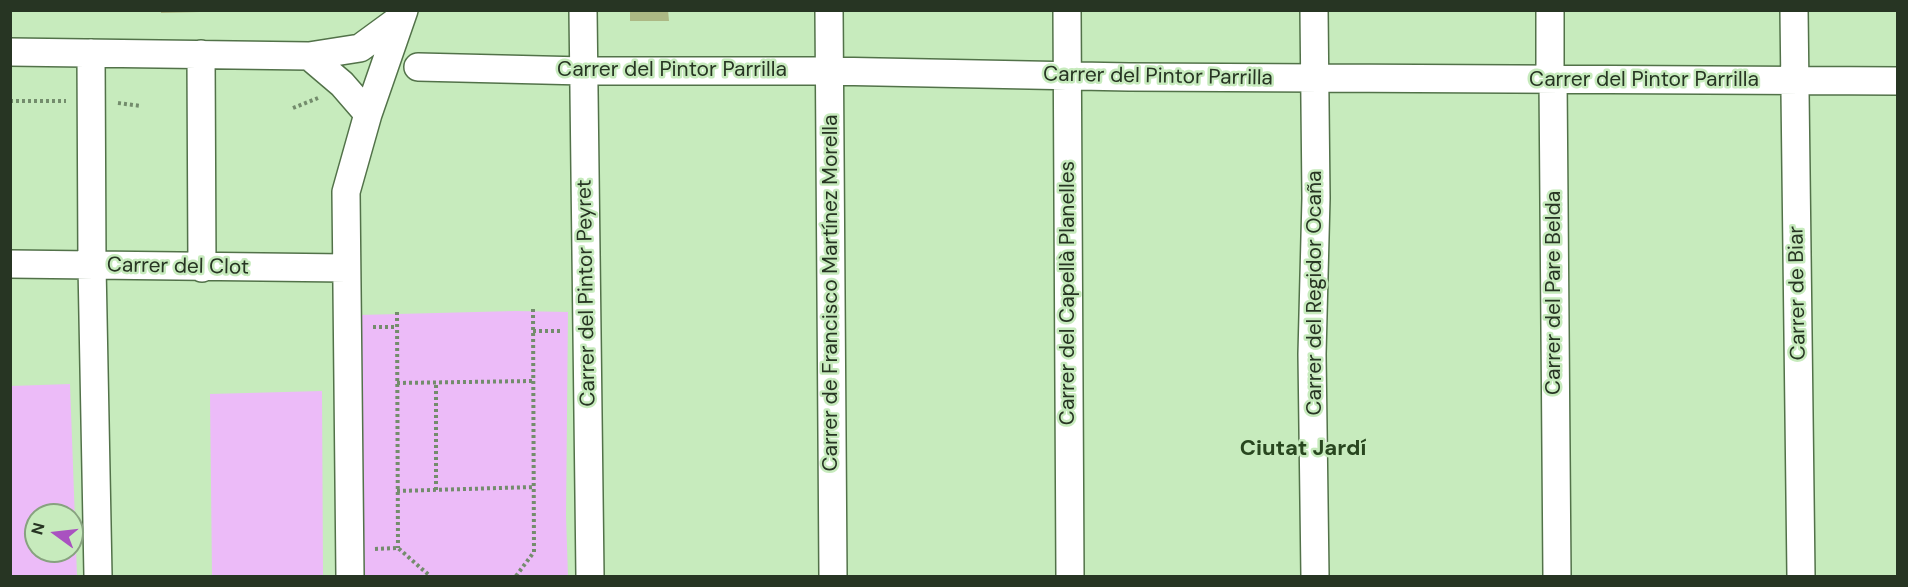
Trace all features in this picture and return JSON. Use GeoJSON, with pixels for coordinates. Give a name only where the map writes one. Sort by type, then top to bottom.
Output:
{"type":"FeatureCollection","features":[{"type":"Feature","properties":{"kind":"street","name":"Carrer del Pintor Peyret"},"geometry":{"type":"LineString","coordinates":[[583,10],[590,576]]}},
{"type":"Feature","properties":{"kind":"street","name":"Carrer de Francisco Martínez Morella"},"geometry":{"type":"LineString","coordinates":[[829,10],[833,576]]}},
{"type":"Feature","properties":{"kind":"street","name":"Carrer del Capellà Planelles"},"geometry":{"type":"LineString","coordinates":[[1067,10],[1070,576]]}},
{"type":"Feature","properties":{"kind":"street","name":"Carrer del Regidor Ocaña"},"geometry":{"type":"LineString","coordinates":[[1314,10],[1316,198],[1312,354],[1315,576]]}},
{"type":"Feature","properties":{"kind":"street","name":"Carrer del Pare Belda"},"geometry":{"type":"LineString","coordinates":[[1550,10],[1550,70],[1553,80],[1557,576]]}},
{"type":"Feature","properties":{"kind":"street","name":"Carrer de Biar"},"geometry":{"type":"LineString","coordinates":[[1794,10],[1801,576]]}},
{"type":"Feature","properties":{"kind":"street"},"geometry":{"type":"LineString","coordinates":[[10,52],[309,56],[360,48],[403,14]]}},
{"type":"Feature","properties":{"kind":"street"},"geometry":{"type":"LineString","coordinates":[[350,576],[346,192],[368,114],[403,14]]}},
{"type":"Feature","properties":{"kind":"street"},"geometry":{"type":"LineString","coordinates":[[91,53],[101,102],[92,265],[98,576]]}},
{"type":"Feature","properties":{"kind":"street"},"geometry":{"type":"LineString","coordinates":[[201,54],[202,268]]}},
{"type":"Feature","properties":{"kind":"street"},"geometry":{"type":"LineString","coordinates":[[309,56],[342,84],[368,114]]}},
{"type":"Feature","properties":{"kind":"street","name":"Carrer del Pintor Parrilla"},"geometry":{"type":"LineString","coordinates":[[418,67],[584,71],[829,71],[1315,78],[1898,81]]}},
{"type":"Feature","properties":{"kind":"street","name":"Carrer del Clot"},"geometry":{"type":"LineString","coordinates":[[10,264],[346,268]]}},
{"type":"Feature","properties":{"kind":"path"},"geometry":{"type":"LineString","coordinates":[[293,108],[322,96]]}},
{"type":"Feature","properties":{"kind":"path"},"geometry":{"type":"LineString","coordinates":[[10,101],[101,102],[141,106]]}},
{"type":"Feature","properties":{"kind":"path"},"geometry":{"type":"LineString","coordinates":[[516,576],[534,552],[533,309]]}},
{"type":"Feature","properties":{"kind":"path"},"geometry":{"type":"LineString","coordinates":[[397,312],[398,548],[430,576]]}},
{"type":"Feature","properties":{"kind":"path"},"geometry":{"type":"LineString","coordinates":[[533,331],[570,331]]}},
{"type":"Feature","properties":{"kind":"path"},"geometry":{"type":"LineString","coordinates":[[397,383],[533,381]]}},
{"type":"Feature","properties":{"kind":"path"},"geometry":{"type":"LineString","coordinates":[[436,382],[436,490]]}},
{"type":"Feature","properties":{"kind":"path"},"geometry":{"type":"LineString","coordinates":[[397,491],[534,487]]}},
{"type":"Feature","properties":{"kind":"shaded area"},"geometry":{"type":"Polygon","coordinates":[[[568,312],[566,516],[568,576],[364,576],[359,315],[568,312]]]}},
{"type":"Feature","properties":{"kind":"shaded area"},"geometry":{"type":"Polygon","coordinates":[[[70,384],[74,503],[24,503],[24,563],[77,563],[77,576],[11,576],[11,386],[70,384]]]}},
{"type":"Feature","properties":{"kind":"shaded area"},"geometry":{"type":"Polygon","coordinates":[[[322,391],[323,576],[212,576],[210,394],[322,391]]]}},
{"type":"Feature","properties":{"kind":"building"},"geometry":{"type":"Polygon","coordinates":[[[161,10],[200,10],[200,12],[161,13],[161,10]]]}},
{"type":"Feature","properties":{"kind":"building"},"geometry":{"type":"Polygon","coordinates":[[[630,10],[668,10],[669,21],[630,21],[630,10]]]}},
{"type":"Feature","properties":{"kind":"district","name":"Ciutat Jardí"},"geometry":{"type":"Point","coordinates":[1303,449]}}]}
